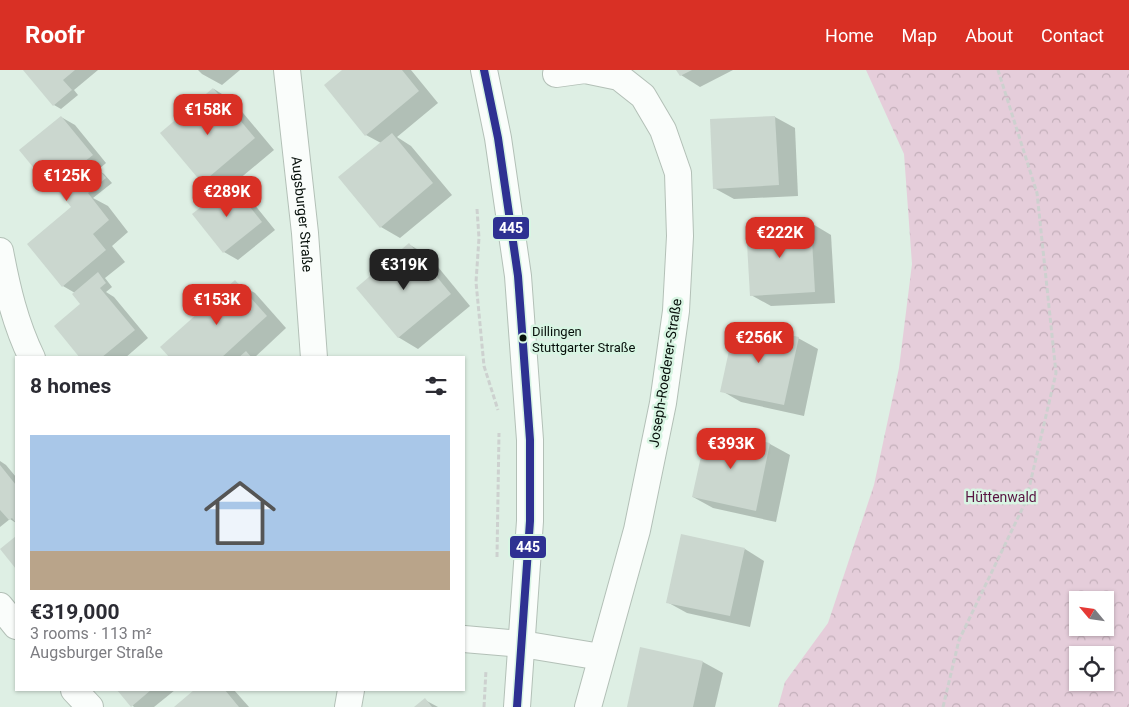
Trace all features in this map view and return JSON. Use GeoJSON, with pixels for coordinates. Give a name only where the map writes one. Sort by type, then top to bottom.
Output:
{"type":"FeatureCollection","features":[{"type":"Feature","properties":{"kind":"street","name":"Augsburger Straße"},"geometry":{"type":"LineString","coordinates":[[287,70],[305,232],[314,356]]}},
{"type":"Feature","properties":{"kind":"street"},"geometry":{"type":"LineString","coordinates":[[484,70],[498,138],[518,276],[530,440],[530,521],[517,707]]}},
{"type":"Feature","properties":{"kind":"street","name":"Joseph-Roederer-Straße"},"geometry":{"type":"LineString","coordinates":[[556,74],[585,70],[619,77],[643,96],[663,130],[678,173],[680,236],[676,311],[663,403],[636,530],[588,707]]}},
{"type":"Feature","properties":{"kind":"street"},"geometry":{"type":"LineString","coordinates":[[0,251],[8,295],[22,337],[31,356]]}},
{"type":"Feature","properties":{"kind":"street"},"geometry":{"type":"LineString","coordinates":[[0,606],[15,625]]}},
{"type":"Feature","properties":{"kind":"street"},"geometry":{"type":"LineString","coordinates":[[476,639],[601,656]]}},
{"type":"Feature","properties":{"kind":"street"},"geometry":{"type":"LineString","coordinates":[[75,691],[90,707]]}},
{"type":"Feature","properties":{"kind":"street"},"geometry":{"type":"LineString","coordinates":[[348,707],[351,691]]}},
{"type":"Feature","properties":{"kind":"path"},"geometry":{"type":"LineString","coordinates":[[943,707],[959,640],[1026,501],[1056,373],[1037,193],[998,70]]}},
{"type":"Feature","properties":{"kind":"path"},"geometry":{"type":"LineString","coordinates":[[477,200],[479,238],[476,282],[484,366],[499,414]]}},
{"type":"Feature","properties":{"kind":"path"},"geometry":{"type":"LineString","coordinates":[[497,562],[499,424]]}},
{"type":"Feature","properties":{"kind":"path"},"geometry":{"type":"LineString","coordinates":[[476,639],[484,707]]}},
{"type":"Feature","properties":{"kind":"green space","name":"Hüttenwald"},"geometry":{"type":"Polygon","coordinates":[[[866,70],[1129,70],[1129,707],[778,707],[785,682],[828,623],[874,485],[899,368],[912,264],[904,154],[866,70]]]}},
{"type":"Feature","properties":{"kind":"building"},"geometry":{"type":"Polygon","coordinates":[[[23,70],[75,70],[63,80],[72,90],[53,106],[23,70]]]}},
{"type":"Feature","properties":{"kind":"building"},"geometry":{"type":"Polygon","coordinates":[[[342,70],[402,70],[419,91],[365,136],[324,85],[342,70]]]}},
{"type":"Feature","properties":{"kind":"building"},"geometry":{"type":"Polygon","coordinates":[[[676,70],[692,70],[680,76],[676,70]]]}},
{"type":"Feature","properties":{"kind":"building"},"geometry":{"type":"Polygon","coordinates":[[[213,88],[255,138],[202,183],[160,133],[213,88]]]}},
{"type":"Feature","properties":{"kind":"building"},"geometry":{"type":"Polygon","coordinates":[[[61,116],[93,155],[84,162],[93,172],[98,168],[106,178],[88,193],[109,220],[93,234],[106,250],[62,287],[27,244],[71,207],[55,187],[51,189],[19,150],[61,116]]]}},
{"type":"Feature","properties":{"kind":"building"},"geometry":{"type":"Polygon","coordinates":[[[775,116],[779,185],[713,189],[710,119],[775,116]]]}},
{"type":"Feature","properties":{"kind":"building"},"geometry":{"type":"Polygon","coordinates":[[[392,133],[433,183],[380,228],[338,177],[392,133]]]}},
{"type":"Feature","properties":{"kind":"building"},"geometry":{"type":"Polygon","coordinates":[[[231,183],[262,222],[223,253],[192,214],[231,183]]]}},
{"type":"Feature","properties":{"kind":"building"},"geometry":{"type":"Polygon","coordinates":[[[811,222],[815,292],[750,296],[746,226],[811,222]]]}},
{"type":"Feature","properties":{"kind":"building"},"geometry":{"type":"Polygon","coordinates":[[[409,243],[451,294],[398,338],[356,288],[409,243]]]}},
{"type":"Feature","properties":{"kind":"building"},"geometry":{"type":"Polygon","coordinates":[[[98,272],[106,283],[100,288],[135,330],[103,356],[78,356],[54,326],[80,304],[72,294],[98,272]]]}},
{"type":"Feature","properties":{"kind":"building"},"geometry":{"type":"Polygon","coordinates":[[[235,280],[267,316],[223,356],[168,356],[160,347],[235,280]]]}},
{"type":"Feature","properties":{"kind":"building"},"geometry":{"type":"Polygon","coordinates":[[[735,323],[799,337],[784,405],[720,392],[735,323]]]}},
{"type":"Feature","properties":{"kind":"building"},"geometry":{"type":"Polygon","coordinates":[[[246,351],[250,356],[240,356],[246,351]]]}},
{"type":"Feature","properties":{"kind":"building"},"geometry":{"type":"Polygon","coordinates":[[[707,429],[770,443],[756,511],[692,497],[707,429]]]}},
{"type":"Feature","properties":{"kind":"building"},"geometry":{"type":"Polygon","coordinates":[[[0,465],[15,484],[15,522],[12,518],[9,520],[0,510],[0,465]]]}},
{"type":"Feature","properties":{"kind":"building"},"geometry":{"type":"Polygon","coordinates":[[[681,534],[745,548],[730,616],[666,603],[681,534]]]}},
{"type":"Feature","properties":{"kind":"building"},"geometry":{"type":"Polygon","coordinates":[[[15,537],[15,568],[0,549],[15,537]]]}},
{"type":"Feature","properties":{"kind":"building"},"geometry":{"type":"Polygon","coordinates":[[[640,647],[703,661],[693,707],[627,707],[640,647]]]}},
{"type":"Feature","properties":{"kind":"building"},"geometry":{"type":"Polygon","coordinates":[[[118,691],[150,691],[131,707],[118,691]]]}},
{"type":"Feature","properties":{"kind":"building"},"geometry":{"type":"Polygon","coordinates":[[[193,691],[226,691],[239,707],[174,707],[193,691]]]}},
{"type":"Feature","properties":{"kind":"building"},"geometry":{"type":"Polygon","coordinates":[[[425,698],[432,707],[414,707],[425,698]]]}},
{"type":"Feature","properties":{"kind":"transit line","name":"445"},"geometry":{"type":"LineString","coordinates":[[484,70],[498,138],[518,276],[530,440],[530,521],[517,707]]}},
{"type":"Feature","properties":{"kind":"place","name":"Dillingen Stuttgarter Straße"},"geometry":{"type":"Point","coordinates":[523,338]}}]}
